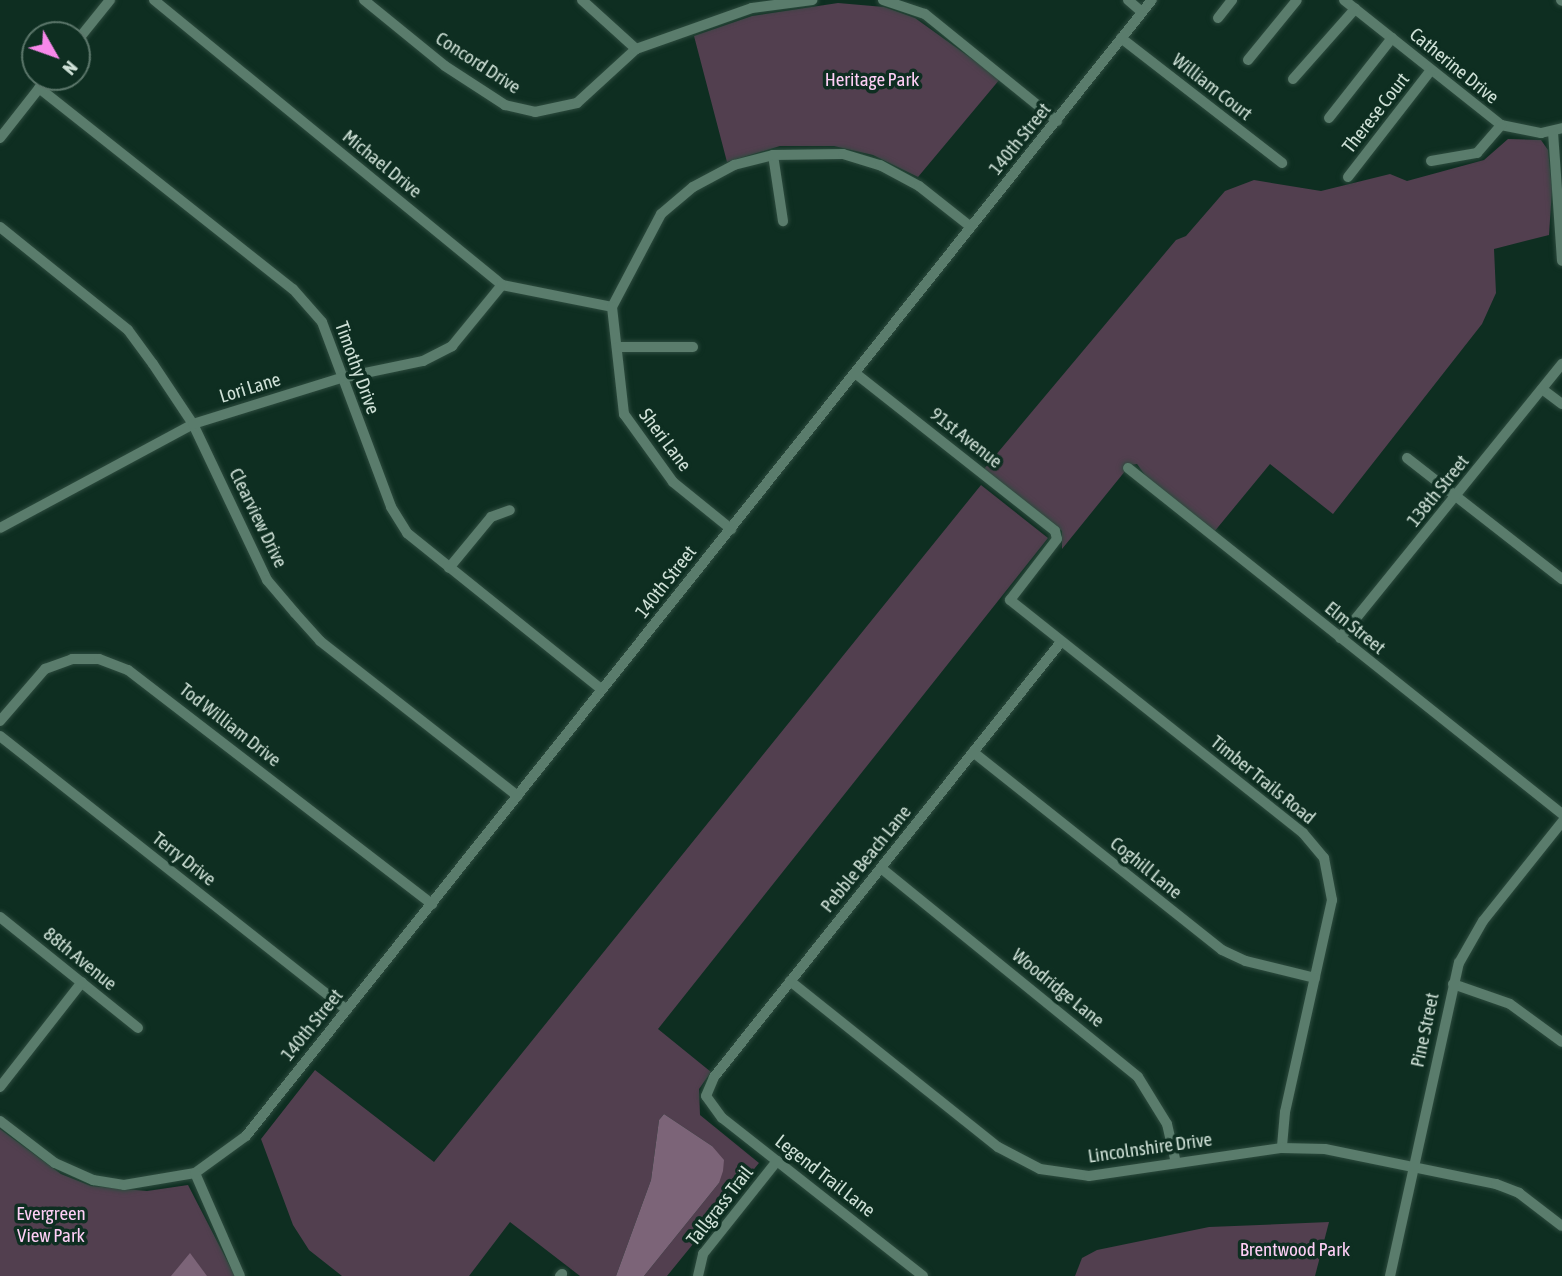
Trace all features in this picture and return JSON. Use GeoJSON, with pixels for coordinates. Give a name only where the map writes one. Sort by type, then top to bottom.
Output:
{"type":"FeatureCollection","features":[{"type":"Feature","properties":{"kind":"street"},"geometry":{"type":"LineString","coordinates":[[91,24],[110,0]]}},
{"type":"Feature","properties":{"kind":"street","name":"Michael Drive"},"geometry":{"type":"LineString","coordinates":[[154,0],[502,285],[612,307]]}},
{"type":"Feature","properties":{"kind":"street","name":"Concord Drive"},"geometry":{"type":"LineString","coordinates":[[364,0],[445,66],[518,110],[549,112],[578,103],[636,49],[750,4],[811,0]]}},
{"type":"Feature","properties":{"kind":"street"},"geometry":{"type":"LineString","coordinates":[[582,0],[636,49]]}},
{"type":"Feature","properties":{"kind":"street"},"geometry":{"type":"LineString","coordinates":[[883,0],[925,14],[1057,121]]}},
{"type":"Feature","properties":{"kind":"street"},"geometry":{"type":"LineString","coordinates":[[1128,0],[1142,12]]}},
{"type":"Feature","properties":{"kind":"street","name":"140th Street"},"geometry":{"type":"LineString","coordinates":[[195,1173],[246,1136],[1152,0]]}},
{"type":"Feature","properties":{"kind":"street"},"geometry":{"type":"LineString","coordinates":[[1218,18],[1232,0]]}},
{"type":"Feature","properties":{"kind":"street"},"geometry":{"type":"LineString","coordinates":[[1248,61],[1297,0]]}},
{"type":"Feature","properties":{"kind":"street","name":"Catherine Drive"},"geometry":{"type":"LineString","coordinates":[[1344,0],[1501,125],[1558,130]]}},
{"type":"Feature","properties":{"kind":"street"},"geometry":{"type":"LineString","coordinates":[[1293,79],[1355,9]]}},
{"type":"Feature","properties":{"kind":"street","name":"William Court"},"geometry":{"type":"LineString","coordinates":[[1122,38],[1282,163]]}},
{"type":"Feature","properties":{"kind":"street"},"geometry":{"type":"LineString","coordinates":[[1329,117],[1392,38]]}},
{"type":"Feature","properties":{"kind":"street","name":"Therese Court"},"geometry":{"type":"LineString","coordinates":[[1348,177],[1431,70]]}},
{"type":"Feature","properties":{"kind":"street"},"geometry":{"type":"LineString","coordinates":[[0,138],[38,91]]}},
{"type":"Feature","properties":{"kind":"street","name":"Timothy Drive"},"geometry":{"type":"LineString","coordinates":[[44,91],[293,289],[322,322],[391,507],[407,533],[603,690]]}},
{"type":"Feature","properties":{"kind":"street"},"geometry":{"type":"LineString","coordinates":[[1431,161],[1477,153],[1501,125]]}},
{"type":"Feature","properties":{"kind":"street"},"geometry":{"type":"LineString","coordinates":[[1558,130],[1562,261]]}},
{"type":"Feature","properties":{"kind":"street"},"geometry":{"type":"LineString","coordinates":[[612,307],[661,214],[693,187],[734,165],[772,155],[843,154],[880,165],[919,186],[971,227]]}},
{"type":"Feature","properties":{"kind":"street"},"geometry":{"type":"LineString","coordinates":[[772,155],[783,221]]}},
{"type":"Feature","properties":{"kind":"street","name":"Clearview Drive"},"geometry":{"type":"LineString","coordinates":[[0,227],[128,330],[193,424],[267,580],[320,641],[518,796]]}},
{"type":"Feature","properties":{"kind":"street","name":"Lori Lane"},"geometry":{"type":"LineString","coordinates":[[0,528],[193,424],[341,378],[423,361],[452,346],[502,285]]}},
{"type":"Feature","properties":{"kind":"street","name":"Sheri Lane"},"geometry":{"type":"LineString","coordinates":[[612,307],[624,414],[673,482],[731,528]]}},
{"type":"Feature","properties":{"kind":"street"},"geometry":{"type":"LineString","coordinates":[[618,348],[693,347]]}},
{"type":"Feature","properties":{"kind":"street","name":"138th Street"},"geometry":{"type":"LineString","coordinates":[[1340,638],[1562,364]]}},
{"type":"Feature","properties":{"kind":"street","name":"91st Avenue"},"geometry":{"type":"LineString","coordinates":[[855,373],[1055,531],[1057,539],[1010,600]]}},
{"type":"Feature","properties":{"kind":"street"},"geometry":{"type":"LineString","coordinates":[[1542,389],[1562,404]]}},
{"type":"Feature","properties":{"kind":"street"},"geometry":{"type":"LineString","coordinates":[[1407,458],[1562,579]]}},
{"type":"Feature","properties":{"kind":"street","name":"Elm Street"},"geometry":{"type":"LineString","coordinates":[[1128,468],[1562,814]]}},
{"type":"Feature","properties":{"kind":"street"},"geometry":{"type":"LineString","coordinates":[[449,568],[491,517],[510,510]]}},
{"type":"Feature","properties":{"kind":"street","name":"Timber Trails Road"},"geometry":{"type":"LineString","coordinates":[[1010,600],[1315,845],[1329,870],[1333,891],[1285,1112],[1282,1148]]}},
{"type":"Feature","properties":{"kind":"street","name":"Pebble Beach Lane"},"geometry":{"type":"LineString","coordinates":[[708,1101],[714,1077],[1061,642]]}},
{"type":"Feature","properties":{"kind":"street","name":"Tod William Drive"},"geometry":{"type":"LineString","coordinates":[[0,721],[45,669],[72,659],[99,659],[128,670],[432,904]]}},
{"type":"Feature","properties":{"kind":"street","name":"Terry Drive"},"geometry":{"type":"LineString","coordinates":[[0,736],[347,1010]]}},
{"type":"Feature","properties":{"kind":"street","name":"Coghill Lane"},"geometry":{"type":"LineString","coordinates":[[973,752],[1222,950],[1246,961],[1315,978]]}},
{"type":"Feature","properties":{"kind":"street","name":"Pine Street"},"geometry":{"type":"LineString","coordinates":[[1391,1276],[1453,984],[1477,929],[1562,822]]}},
{"type":"Feature","properties":{"kind":"street","name":"Woodridge Lane"},"geometry":{"type":"LineString","coordinates":[[881,868],[1130,1069],[1160,1110],[1176,1162]]}},
{"type":"Feature","properties":{"kind":"street","name":"88th Avenue"},"geometry":{"type":"LineString","coordinates":[[0,917],[138,1028]]}},
{"type":"Feature","properties":{"kind":"street"},"geometry":{"type":"LineString","coordinates":[[0,1087],[82,982]]}},
{"type":"Feature","properties":{"kind":"street","name":"Lincolnshire Drive"},"geometry":{"type":"LineString","coordinates":[[790,982],[1020,1162],[1065,1174],[1089,1176],[1282,1148],[1346,1152],[1496,1184],[1519,1193],[1562,1226]]}},
{"type":"Feature","properties":{"kind":"street"},"geometry":{"type":"LineString","coordinates":[[1453,984],[1510,1004],[1562,1042]]}},
{"type":"Feature","properties":{"kind":"street","name":"Legend Trail Lane"},"geometry":{"type":"LineString","coordinates":[[708,1101],[778,1161],[923,1276]]}},
{"type":"Feature","properties":{"kind":"street"},"geometry":{"type":"LineString","coordinates":[[0,1121],[55,1163],[93,1180],[148,1184],[195,1173],[240,1276]]}},
{"type":"Feature","properties":{"kind":"street","name":"Tallgrass Trail"},"geometry":{"type":"LineString","coordinates":[[698,1276],[703,1254],[778,1161]]}},
{"type":"Feature","properties":{"kind":"green space","name":"Heritage Park"},"geometry":{"type":"Polygon","coordinates":[[[838,3],[884,7],[915,18],[1000,79],[918,177],[873,155],[834,146],[780,146],[727,162],[694,36],[752,16],[838,3]]]}},
{"type":"Feature","properties":{"kind":"green space"},"geometry":{"type":"Polygon","coordinates":[[[1508,139],[1541,140],[1548,150],[1552,189],[1549,235],[1494,249],[1496,293],[1482,324],[1333,514],[1270,464],[1214,532],[1147,478],[1137,464],[1130,465],[1062,549],[1062,531],[984,469],[1176,240],[1186,236],[1225,191],[1254,180],[1321,191],[1390,174],[1407,181],[1484,160],[1508,139]]]}},
{"type":"Feature","properties":{"kind":"green space"},"geometry":{"type":"Polygon","coordinates":[[[981,485],[1048,538],[658,1029],[711,1072],[699,1089],[700,1115],[759,1163],[667,1276],[644,1276],[719,1183],[712,1146],[664,1114],[659,1120],[651,1180],[616,1276],[580,1276],[510,1222],[469,1276],[342,1276],[309,1250],[293,1225],[261,1139],[315,1070],[434,1162],[981,485]]]}},
{"type":"Feature","properties":{"kind":"green space","name":"Evergreen View Park"},"geometry":{"type":"Polygon","coordinates":[[[0,1129],[61,1174],[91,1186],[147,1191],[188,1185],[235,1276],[0,1276],[0,1129]]]}},
{"type":"Feature","properties":{"kind":"green space","name":"Brentwood Park"},"geometry":{"type":"Polygon","coordinates":[[[1329,1222],[1315,1276],[1075,1276],[1082,1258],[1097,1250],[1209,1227],[1329,1222]]]}},
{"type":"Feature","properties":{"kind":"shaded area"},"geometry":{"type":"Polygon","coordinates":[[[664,1114],[712,1146],[724,1160],[723,1171],[719,1183],[644,1276],[616,1276],[651,1180],[659,1120],[664,1114]]]}},
{"type":"Feature","properties":{"kind":"shaded area"},"geometry":{"type":"Polygon","coordinates":[[[190,1253],[207,1276],[171,1276],[190,1253]]]}}]}
